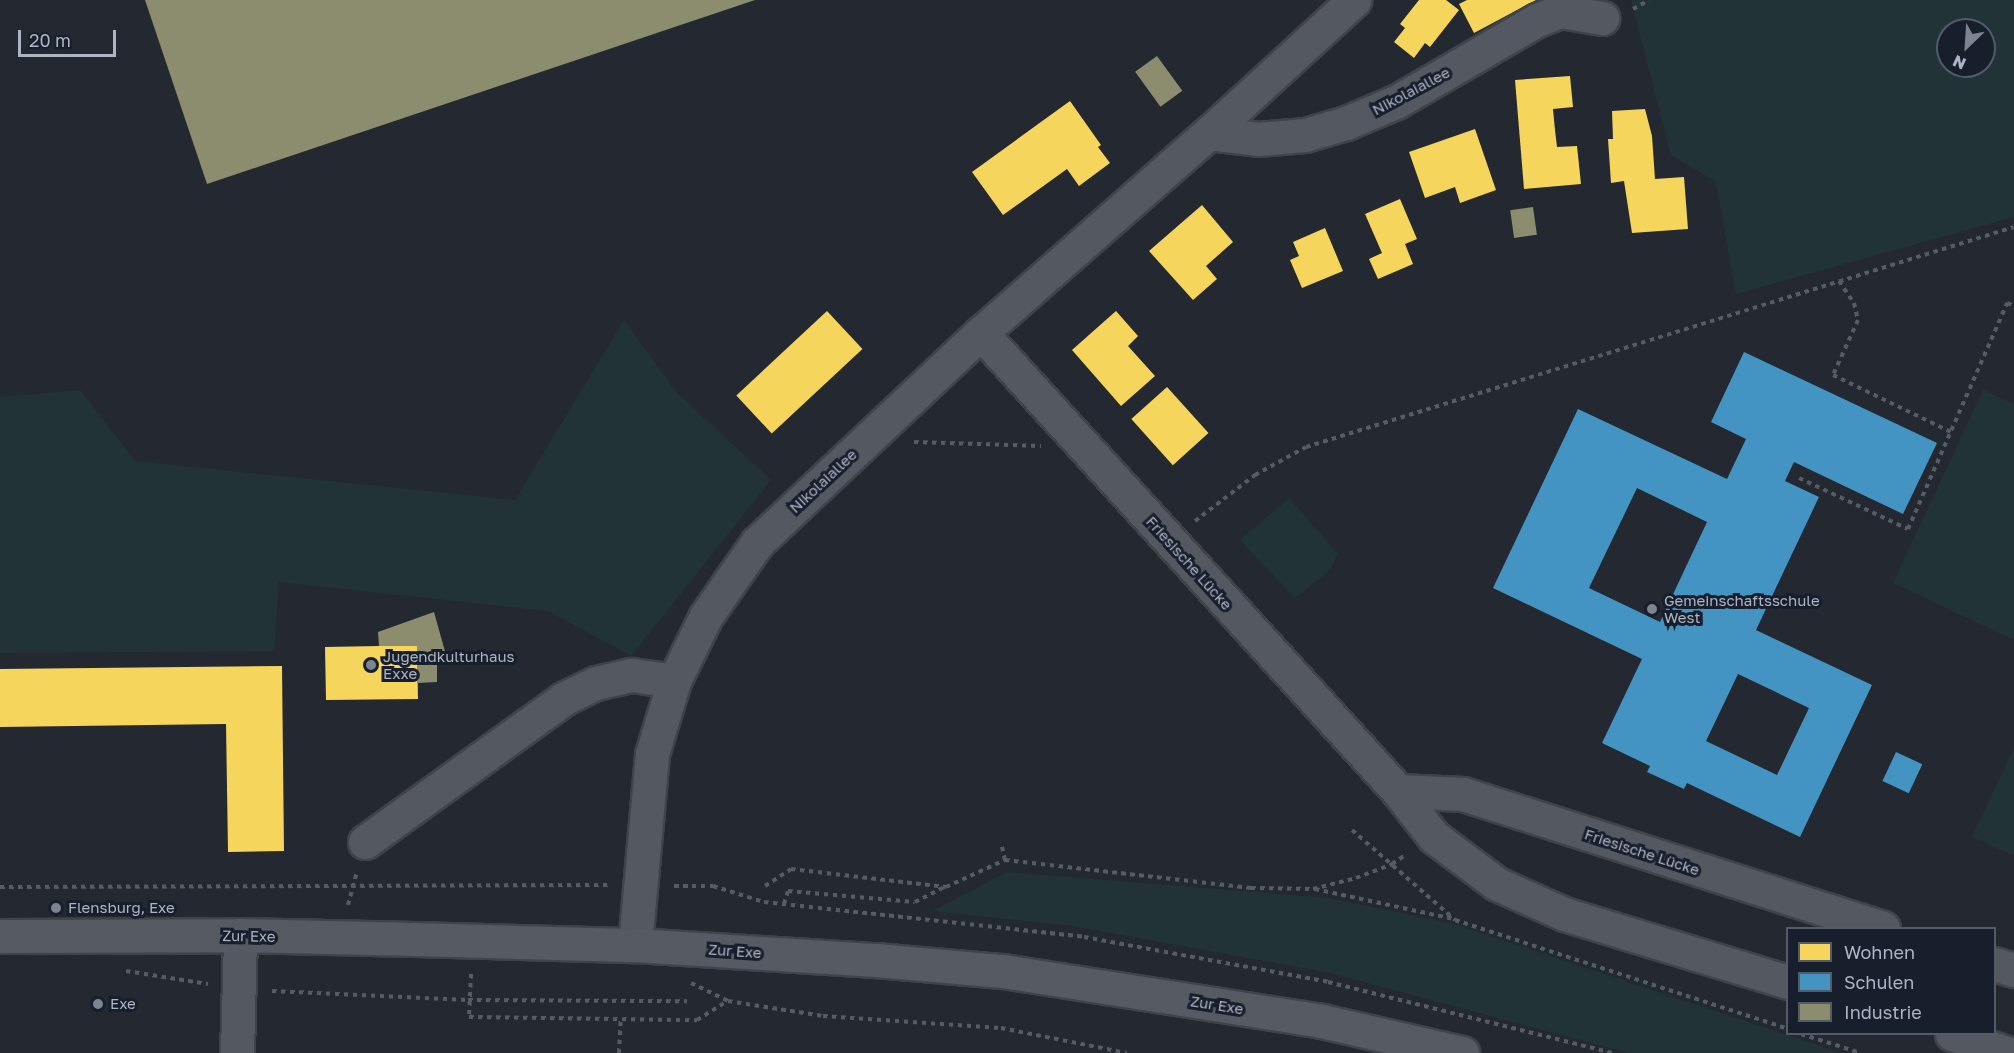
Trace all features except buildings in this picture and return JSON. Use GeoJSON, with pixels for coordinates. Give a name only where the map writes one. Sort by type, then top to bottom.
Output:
{"type":"FeatureCollection","features":[{"type":"Feature","properties":{"kind":"main road","name":"Zur Exe"},"geometry":{"type":"LineString","coordinates":[[0,936],[240,935],[635,945],[876,960],[1003,971],[1322,1021],[1462,1053]]}},
{"type":"Feature","properties":{"kind":"street","name":"Nikolaiallee"},"geometry":{"type":"LineString","coordinates":[[635,945],[652,754],[674,681],[706,616],[758,543],[981,333],[1209,133],[1354,0]]}},
{"type":"Feature","properties":{"kind":"street","name":"Nikolaiallee"},"geometry":{"type":"LineString","coordinates":[[1209,133],[1258,139],[1305,135],[1346,123],[1396,102],[1538,20],[1560,11],[1602,18]]}},
{"type":"Feature","properties":{"kind":"street","name":"Friesische Lücke"},"geometry":{"type":"LineString","coordinates":[[981,333],[1398,791],[1434,837],[1497,884],[1564,914],[1786,981]]}},
{"type":"Feature","properties":{"kind":"street"},"geometry":{"type":"LineString","coordinates":[[365,842],[563,699],[596,683],[632,675],[674,681]]}},
{"type":"Feature","properties":{"kind":"street","name":"Friesische Lücke"},"geometry":{"type":"LineString","coordinates":[[1398,791],[1463,794],[1880,927]]}},
{"type":"Feature","properties":{"kind":"street"},"geometry":{"type":"LineString","coordinates":[[237,1053],[240,935]]}},
{"type":"Feature","properties":{"kind":"street"},"geometry":{"type":"LineString","coordinates":[[1996,964],[2014,970]]}},
{"type":"Feature","properties":{"kind":"street"},"geometry":{"type":"LineString","coordinates":[[1955,1035],[2007,1053]]}},
{"type":"Feature","properties":{"kind":"path"},"geometry":{"type":"LineString","coordinates":[[1168,541],[1255,475],[1306,447],[2014,227]]}},
{"type":"Feature","properties":{"kind":"path"},"geometry":{"type":"LineString","coordinates":[[1839,281],[1854,303],[1858,320],[1833,375],[1951,432]]}},
{"type":"Feature","properties":{"kind":"path"},"geometry":{"type":"LineString","coordinates":[[1799,478],[1908,529],[2007,303],[2014,306]]}},
{"type":"Feature","properties":{"kind":"path"},"geometry":{"type":"LineString","coordinates":[[868,439],[1033,447],[1077,439]]}},
{"type":"Feature","properties":{"kind":"path"},"geometry":{"type":"LineString","coordinates":[[1313,889],[1356,878],[1392,864],[1434,837]]}},
{"type":"Feature","properties":{"kind":"path"},"geometry":{"type":"LineString","coordinates":[[339,938],[365,842]]}},
{"type":"Feature","properties":{"kind":"path"},"geometry":{"type":"LineString","coordinates":[[1001,842],[1005,860]]}},
{"type":"Feature","properties":{"kind":"path"},"geometry":{"type":"LineString","coordinates":[[784,904],[788,891],[915,902],[1005,860],[1251,888],[1313,889],[1455,920]]}},
{"type":"Feature","properties":{"kind":"path"},"geometry":{"type":"LineString","coordinates":[[765,886],[791,869],[946,887]]}},
{"type":"Feature","properties":{"kind":"path"},"geometry":{"type":"LineString","coordinates":[[0,887],[640,885]]}},
{"type":"Feature","properties":{"kind":"path"},"geometry":{"type":"LineString","coordinates":[[118,969],[237,989],[468,1000],[687,1001]]}},
{"type":"Feature","properties":{"kind":"path"},"geometry":{"type":"LineString","coordinates":[[482,975],[470,974],[469,1017],[697,1020],[728,1001]]}},
{"type":"Feature","properties":{"kind":"path"},"geometry":{"type":"LineString","coordinates":[[689,982],[728,1001],[823,1016],[1002,1028],[1127,1053]]}},
{"type":"Feature","properties":{"kind":"path"},"geometry":{"type":"LineString","coordinates":[[619,1053],[621,1019]]}},
{"type":"Feature","properties":{"kind":"path"},"geometry":{"type":"LineString","coordinates":[[1804,1035],[1861,1053]]}},
{"type":"Feature","properties":{"kind":"shaded area"},"geometry":{"type":"Polygon","coordinates":[[[1631,0],[2014,0],[2014,217],[1736,294],[1716,182],[1671,155],[1631,0]]]}},
{"type":"Feature","properties":{"kind":"shaded area"},"geometry":{"type":"Polygon","coordinates":[[[624,320],[676,392],[771,480],[631,656],[548,611],[279,582],[274,651],[0,653],[0,397],[80,390],[135,461],[515,500],[624,320]]]}},
{"type":"Feature","properties":{"kind":"shaded area"},"geometry":{"type":"Polygon","coordinates":[[[1983,390],[2014,404],[2014,640],[1893,583],[1983,390]]]}},
{"type":"Feature","properties":{"kind":"shaded area"},"geometry":{"type":"Polygon","coordinates":[[[1289,498],[1338,554],[1329,571],[1295,598],[1240,540],[1289,498]]]}},
{"type":"Feature","properties":{"kind":"shaded area"},"geometry":{"type":"Polygon","coordinates":[[[2014,747],[2014,856],[1972,837],[2014,747]]]}},
{"type":"Feature","properties":{"kind":"shaded area"},"geometry":{"type":"Polygon","coordinates":[[[1007,872],[1329,898],[1454,924],[1841,1053],[1629,1053],[1330,973],[1073,926],[932,911],[1007,872]]]}},
{"type":"Feature","properties":{"kind":"place","name":"Gemeinschaftsschule West"},"geometry":{"type":"Point","coordinates":[1652,609]}},
{"type":"Feature","properties":{"kind":"place","name":"Jugendkulturhaus Exxe"},"geometry":{"type":"Point","coordinates":[371,665]}},
{"type":"Feature","properties":{"kind":"place","name":"Flensburg, Exe"},"geometry":{"type":"Point","coordinates":[56,908]}},
{"type":"Feature","properties":{"kind":"place","name":"Exe"},"geometry":{"type":"Point","coordinates":[98,1004]}}]}
